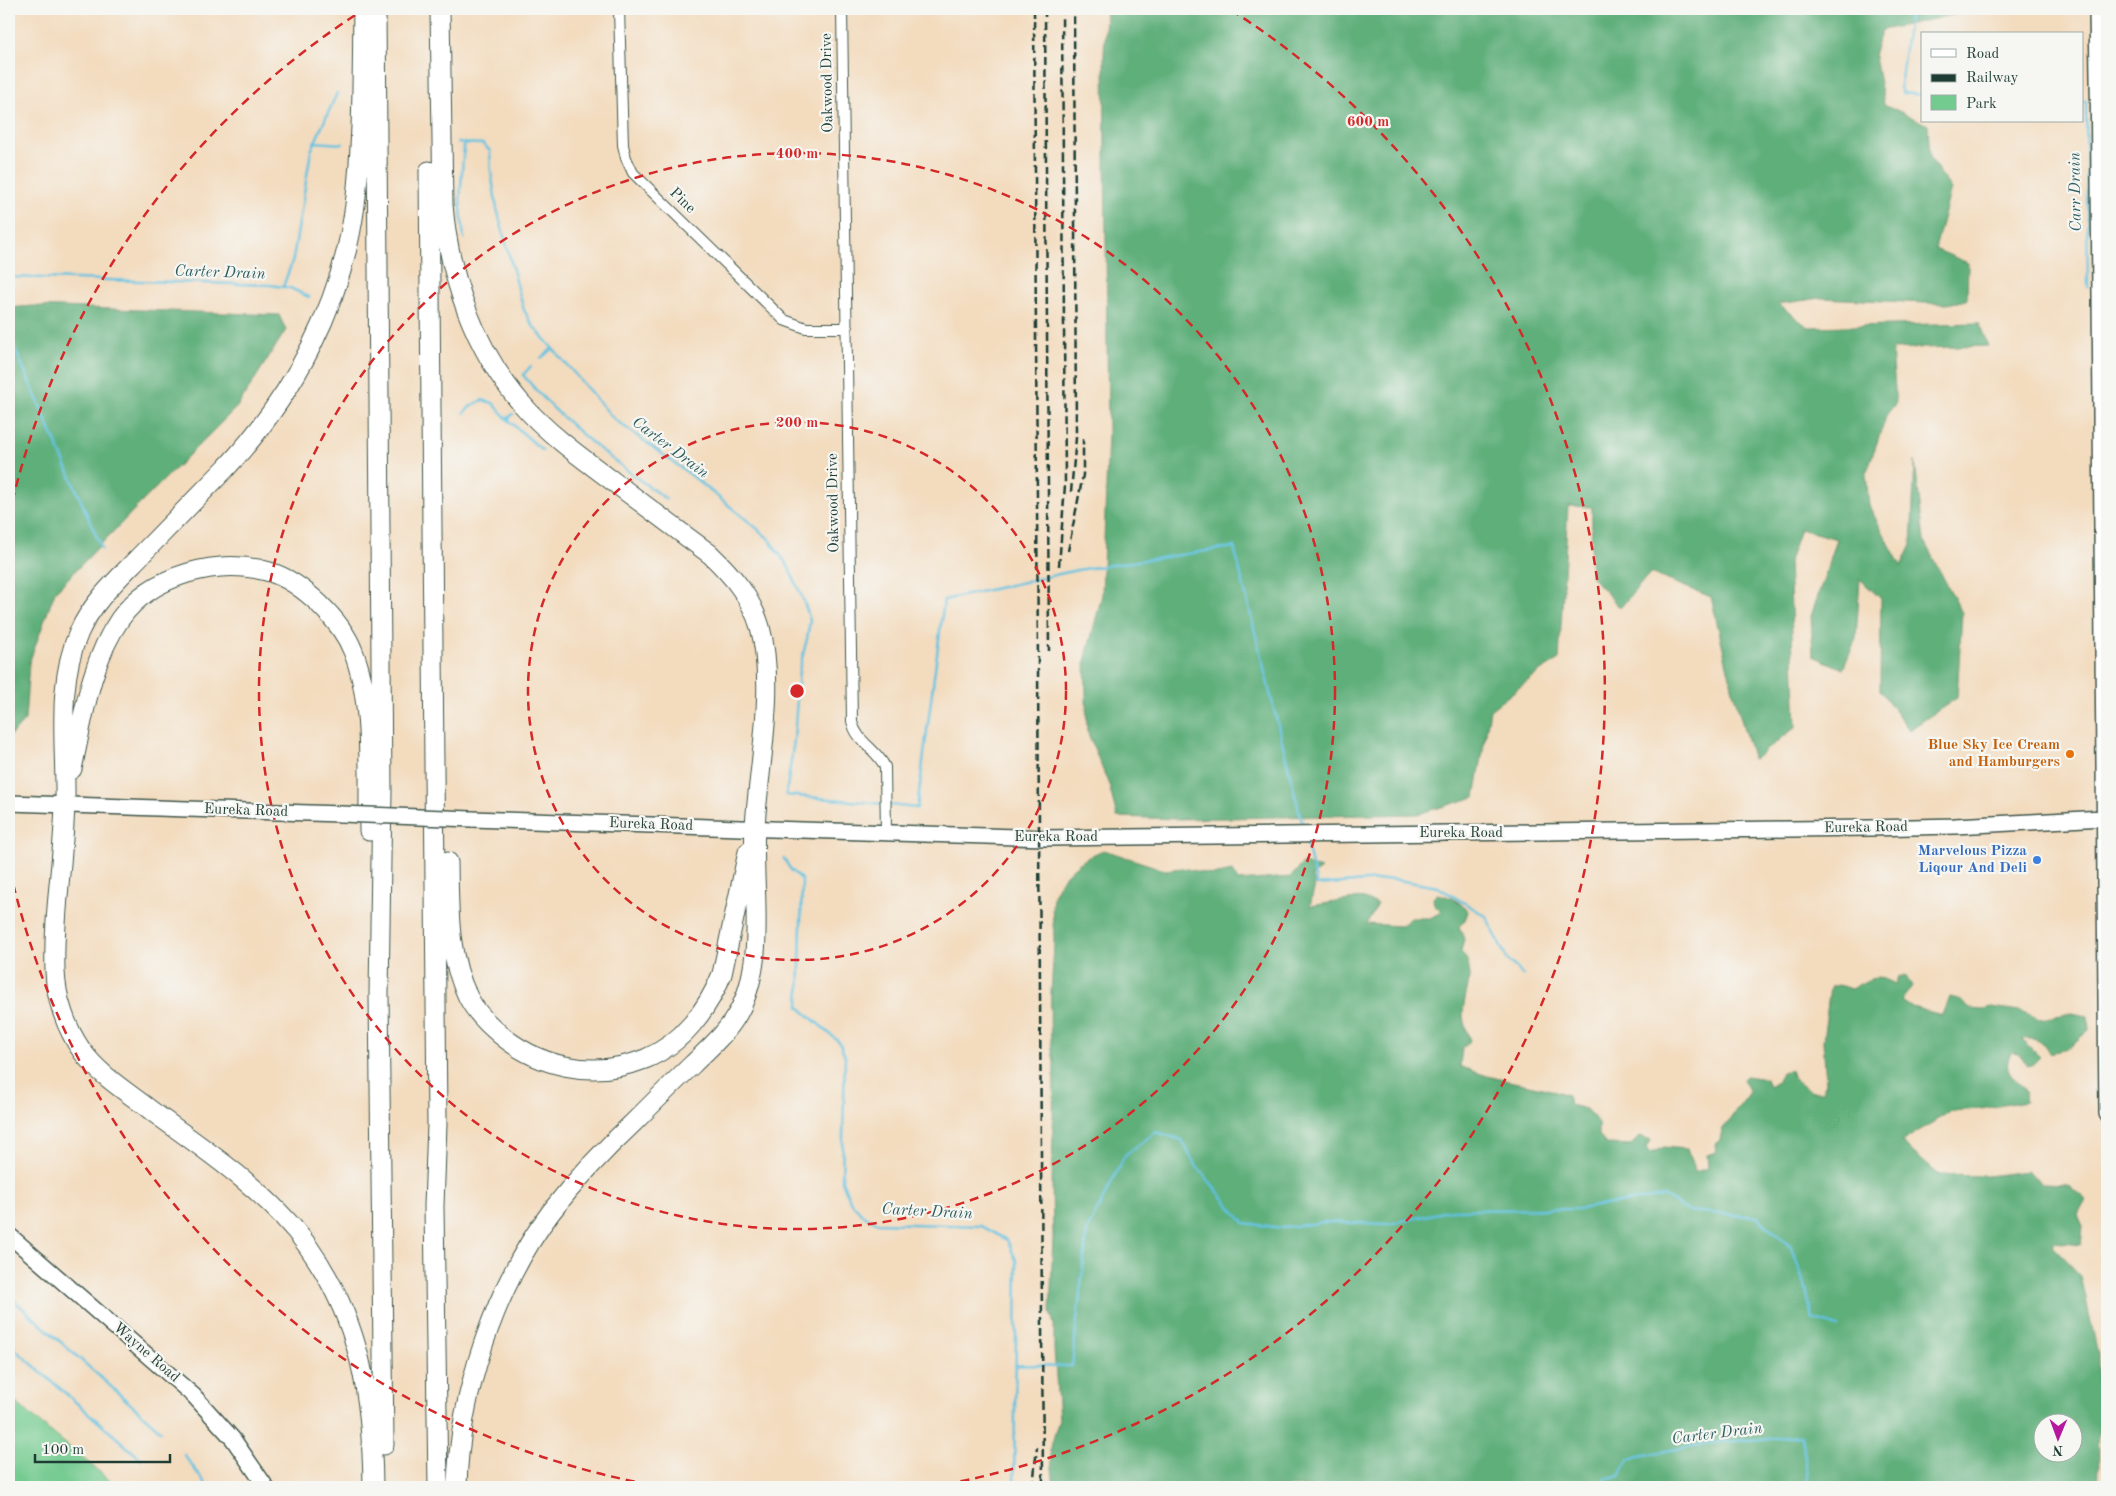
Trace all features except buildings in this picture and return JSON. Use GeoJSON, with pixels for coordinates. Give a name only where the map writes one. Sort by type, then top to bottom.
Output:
{"type":"FeatureCollection","features":[{"type":"Feature","properties":{"kind":"highway"},"geometry":{"type":"LineString","coordinates":[[363,9],[355,205],[345,254],[333,296],[317,335],[292,385],[267,421],[230,464],[106,591],[84,621],[71,653],[67,673],[64,728],[65,805],[57,901],[55,969],[56,985],[67,1023],[83,1051],[98,1068],[253,1188],[282,1215],[305,1243],[326,1274],[347,1316],[361,1361],[370,1406],[373,1487]]}},
{"type":"Feature","properties":{"kind":"highway"},"geometry":{"type":"LineString","coordinates":[[376,9],[382,781],[380,995],[384,1487]]}},
{"type":"Feature","properties":{"kind":"highway"},"geometry":{"type":"LineString","coordinates":[[430,9],[429,137],[437,1115],[434,1206],[438,1487]]}},
{"type":"Feature","properties":{"kind":"highway"},"geometry":{"type":"LineString","coordinates":[[440,9],[443,205],[450,259],[476,332],[499,372],[521,403],[557,438],[710,554],[729,572],[752,605],[764,650],[766,676],[755,829],[755,944],[751,982],[746,998],[730,1026],[629,1126],[551,1212],[521,1259],[496,1312],[479,1356],[461,1437],[457,1487]]}},
{"type":"Feature","properties":{"kind":"highway"},"geometry":{"type":"LineString","coordinates":[[65,805],[95,668],[108,637],[121,617],[139,599],[173,578],[194,571],[224,567],[250,568],[271,572],[292,583],[312,598],[343,632],[353,650],[366,699],[372,908],[380,995]]}},
{"type":"Feature","properties":{"kind":"highway"},"geometry":{"type":"LineString","coordinates":[[434,637],[444,785],[449,930],[454,958],[468,998],[484,1020],[509,1043],[532,1057],[578,1069],[610,1068],[646,1059],[677,1040],[701,1015],[722,974],[744,866],[755,829]]}},
{"type":"Feature","properties":{"kind":"street","name":"Pine"},"geometry":{"type":"LineString","coordinates":[[619,9],[623,144],[626,158],[633,173],[784,320],[806,328],[846,328]]}},
{"type":"Feature","properties":{"kind":"street","name":"Oakwood Drive"},"geometry":{"type":"LineString","coordinates":[[842,9],[852,721],[857,735],[882,760],[885,767],[886,834]]}},
{"type":"Feature","properties":{"kind":"street"},"geometry":{"type":"LineString","coordinates":[[2097,9],[2104,286],[2107,1114]]}},
{"type":"Feature","properties":{"kind":"street","name":"Eureka Road"},"geometry":{"type":"LineString","coordinates":[[9,802],[1044,838],[1955,826],[2105,818]]}},
{"type":"Feature","properties":{"kind":"street","name":"Wayne Road"},"geometry":{"type":"LineString","coordinates":[[9,1235],[194,1396],[233,1439],[266,1487]]}},
{"type":"Feature","properties":{"kind":"green space"},"geometry":{"type":"Polygon","coordinates":[[[1106,9],[1952,9],[1958,14],[1882,30],[1874,52],[1884,104],[1928,125],[1930,158],[1951,189],[1935,249],[1968,263],[1967,300],[1947,304],[1821,298],[1778,304],[1808,327],[1979,323],[1988,346],[1892,349],[1896,403],[1887,414],[1866,474],[1869,506],[1901,566],[1911,545],[1915,461],[1924,541],[1962,613],[1957,698],[1909,730],[1880,690],[1881,599],[1860,579],[1856,638],[1843,669],[1813,656],[1811,616],[1837,539],[1800,529],[1789,561],[1796,727],[1753,760],[1734,695],[1711,597],[1650,573],[1620,608],[1591,576],[1592,507],[1568,506],[1559,660],[1542,670],[1490,710],[1475,797],[1418,814],[1179,819],[1117,817],[1109,785],[1087,731],[1085,661],[1102,595],[1108,433],[1104,56],[1106,9]]]}},
{"type":"Feature","properties":{"kind":"green space"},"geometry":{"type":"Polygon","coordinates":[[[32,306],[279,315],[286,330],[237,407],[55,592],[29,663],[25,720],[9,737],[9,308],[32,306]]]}},
{"type":"Feature","properties":{"kind":"green space"},"geometry":{"type":"Polygon","coordinates":[[[1104,850],[1165,870],[1182,868],[1213,875],[1232,871],[1238,881],[1291,877],[1303,863],[1321,869],[1312,876],[1315,885],[1310,906],[1361,898],[1378,904],[1367,924],[1401,926],[1411,918],[1430,918],[1441,912],[1434,905],[1433,898],[1437,894],[1454,900],[1468,912],[1465,920],[1459,926],[1464,939],[1461,952],[1469,966],[1463,1017],[1470,1041],[1462,1048],[1460,1066],[1486,1076],[1568,1095],[1570,1105],[1586,1109],[1599,1123],[1599,1136],[1606,1144],[1631,1145],[1640,1136],[1651,1140],[1647,1148],[1651,1153],[1664,1147],[1687,1149],[1695,1172],[1708,1168],[1707,1155],[1716,1152],[1715,1144],[1720,1140],[1722,1130],[1750,1092],[1743,1079],[1746,1076],[1766,1079],[1769,1087],[1777,1082],[1782,1072],[1791,1070],[1794,1079],[1811,1092],[1822,1091],[1826,1083],[1823,1041],[1830,987],[1839,985],[1851,989],[1868,980],[1877,978],[1895,984],[1898,977],[1905,975],[1912,986],[1902,1000],[1912,1007],[1942,1015],[1949,997],[1959,999],[1970,1009],[1982,1010],[1991,1007],[2020,1011],[2041,1019],[2071,1013],[2088,1016],[2089,1030],[2067,1049],[2049,1053],[2044,1045],[2038,1041],[2021,1039],[2040,1057],[2028,1066],[2020,1055],[2012,1052],[2008,1059],[2009,1070],[2023,1088],[2026,1101],[1981,1109],[1951,1111],[1901,1142],[1939,1175],[1987,1176],[2027,1171],[2042,1183],[2067,1184],[2086,1200],[2078,1215],[2083,1226],[2081,1245],[2055,1242],[2052,1246],[2081,1276],[2098,1355],[2099,1487],[1054,1487],[1050,1450],[1059,1419],[1054,1324],[1050,1312],[1053,1237],[1054,1062],[1050,1032],[1054,940],[1052,904],[1054,894],[1062,880],[1074,867],[1104,850]]]}},
{"type":"Feature","properties":{"kind":"green space"},"geometry":{"type":"Polygon","coordinates":[[[9,1397],[114,1484],[117,1487],[9,1487],[9,1397]]]}},
{"type":"Feature","properties":{"kind":"waterway","name":"Carr Drain"},"geometry":{"type":"LineString","coordinates":[[1910,9],[1900,88],[1902,93],[1921,95]]}},
{"type":"Feature","properties":{"kind":"waterway","name":"Carter Drain"},"geometry":{"type":"LineString","coordinates":[[283,287],[293,259],[311,151],[337,93]]}},
{"type":"Feature","properties":{"kind":"waterway","name":"Carr Drain"},"geometry":{"type":"LineString","coordinates":[[2084,101],[2086,101],[2088,287]]}},
{"type":"Feature","properties":{"kind":"waterway","name":"Carter Drain"},"geometry":{"type":"LineString","coordinates":[[314,142],[343,144]]}},
{"type":"Feature","properties":{"kind":"waterway","name":"Carter Drain"},"geometry":{"type":"LineString","coordinates":[[458,143],[483,144],[490,151],[491,172],[497,209],[524,310],[533,326],[614,419],[691,475],[753,525],[768,538],[788,566],[810,620],[799,670],[794,740],[786,795],[884,804]]}},
{"type":"Feature","properties":{"kind":"waterway"},"geometry":{"type":"LineString","coordinates":[[464,143],[460,200],[464,238]]}},
{"type":"Feature","properties":{"kind":"waterway","name":"Carter Drain"},"geometry":{"type":"LineString","coordinates":[[9,277],[270,285],[290,288],[309,297]]}},
{"type":"Feature","properties":{"kind":"waterway"},"geometry":{"type":"LineString","coordinates":[[9,335],[102,549]]}},
{"type":"Feature","properties":{"kind":"waterway"},"geometry":{"type":"LineString","coordinates":[[541,358],[552,349]]}},
{"type":"Feature","properties":{"kind":"waterway"},"geometry":{"type":"LineString","coordinates":[[531,366],[523,375],[555,410],[609,457],[666,499]]}},
{"type":"Feature","properties":{"kind":"waterway"},"geometry":{"type":"LineString","coordinates":[[464,413],[471,406],[482,400],[493,403],[507,419],[513,414]]}},
{"type":"Feature","properties":{"kind":"waterway"},"geometry":{"type":"LineString","coordinates":[[510,418],[508,420],[542,450]]}},
{"type":"Feature","properties":{"kind":"waterway"},"geometry":{"type":"LineString","coordinates":[[889,805],[917,808],[944,600],[1077,570],[1234,547],[1304,831]]}},
{"type":"Feature","properties":{"kind":"waterway"},"geometry":{"type":"LineString","coordinates":[[1306,841],[1317,885],[1392,879],[1438,887],[1486,916],[1507,959],[1523,975]]}},
{"type":"Feature","properties":{"kind":"waterway","name":"Carter Drain"},"geometry":{"type":"LineString","coordinates":[[784,859],[791,870],[802,880],[799,1007],[839,1042],[845,1056],[842,1181],[850,1201],[864,1216],[878,1223],[981,1226],[1007,1240],[1017,1262],[1014,1487]]}},
{"type":"Feature","properties":{"kind":"waterway"},"geometry":{"type":"LineString","coordinates":[[1015,1365],[1072,1366],[1087,1231],[1125,1155],[1156,1132],[1182,1140],[1194,1163],[1244,1223],[1282,1228],[1324,1222],[1389,1224],[1452,1210],[1578,1209],[1664,1196],[1688,1211],[1757,1217],[1792,1248],[1806,1289],[1812,1319],[1838,1327]]}},
{"type":"Feature","properties":{"kind":"waterway"},"geometry":{"type":"LineString","coordinates":[[9,1296],[161,1431]]}},
{"type":"Feature","properties":{"kind":"waterway"},"geometry":{"type":"LineString","coordinates":[[9,1344],[141,1459]]}},
{"type":"Feature","properties":{"kind":"waterway","name":"Carter Drain"},"geometry":{"type":"LineString","coordinates":[[1601,1487],[1606,1478],[1620,1476],[1628,1460],[1639,1456],[1710,1443],[1802,1436],[1809,1487]]}},
{"type":"Feature","properties":{"kind":"waterway"},"geometry":{"type":"LineString","coordinates":[[184,1455],[208,1487]]}},
{"type":"Feature","properties":{"kind":"railway"},"geometry":{"type":"LineString","coordinates":[[1034,9],[1043,1487]]}},
{"type":"Feature","properties":{"kind":"railway"},"geometry":{"type":"LineString","coordinates":[[1045,9],[1049,651]]}},
{"type":"Feature","properties":{"kind":"railway"},"geometry":{"type":"LineString","coordinates":[[1059,566],[1065,485],[1062,9]]}},
{"type":"Feature","properties":{"kind":"railway"},"geometry":{"type":"LineString","coordinates":[[1071,492],[1076,438],[1074,9]]}},
{"type":"Feature","properties":{"kind":"railway"},"geometry":{"type":"LineString","coordinates":[[1068,551],[1083,475],[1083,438]]}},
{"type":"Feature","properties":{"kind":"railway"},"geometry":{"type":"LineString","coordinates":[[1033,1487],[1037,1447]]}},
{"type":"Feature","properties":{"kind":"place","name":"Blue Sky Ice Cream and Hamburgers"},"geometry":{"type":"Point","coordinates":[2070,754]}},
{"type":"Feature","properties":{"kind":"place","name":"Marvelous Pizza Liqour And Deli"},"geometry":{"type":"Point","coordinates":[2037,860]}}]}
